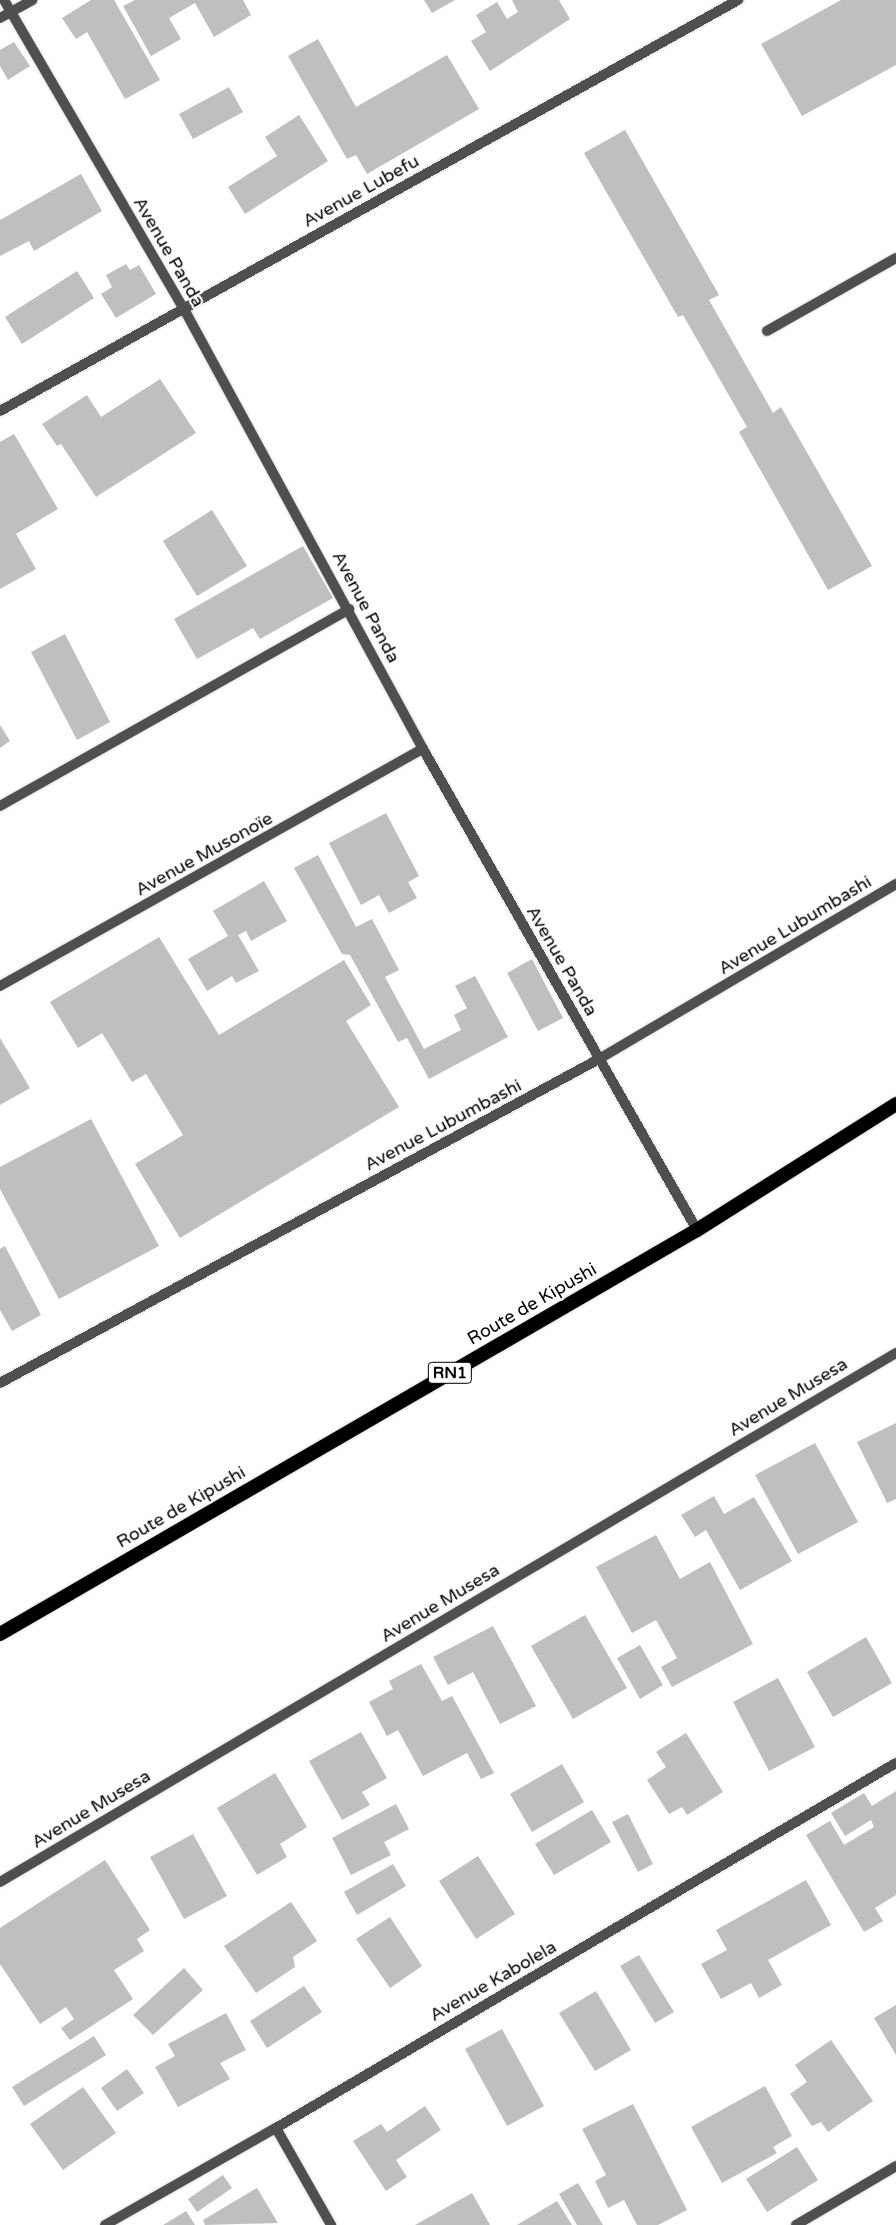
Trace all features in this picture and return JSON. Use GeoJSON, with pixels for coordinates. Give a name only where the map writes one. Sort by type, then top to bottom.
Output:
{"type":"FeatureCollection","features":[{"type":"Feature","properties":{"kind":"highway","name":"Route de Kipushi"},"geometry":{"type":"LineString","coordinates":[[0,1634],[697,1230],[896,1104]]}},
{"type":"Feature","properties":{"kind":"street","name":"Avenue Panda"},"geometry":{"type":"LineString","coordinates":[[4,0],[184,309],[349,609],[423,750],[697,1230]]}},
{"type":"Feature","properties":{"kind":"street"},"geometry":{"type":"LineString","coordinates":[[0,18],[32,0]]}},
{"type":"Feature","properties":{"kind":"street","name":"Avenue Lubefu"},"geometry":{"type":"LineString","coordinates":[[0,411],[738,0]]}},
{"type":"Feature","properties":{"kind":"street"},"geometry":{"type":"LineString","coordinates":[[767,331],[896,258]]}},
{"type":"Feature","properties":{"kind":"street"},"geometry":{"type":"LineString","coordinates":[[0,806],[349,609]]}},
{"type":"Feature","properties":{"kind":"street","name":"Avenue Musonoïe"},"geometry":{"type":"LineString","coordinates":[[0,986],[423,750]]}},
{"type":"Feature","properties":{"kind":"street","name":"Avenue Lubumbashi"},"geometry":{"type":"LineString","coordinates":[[0,1383],[599,1059],[896,884]]}},
{"type":"Feature","properties":{"kind":"street","name":"Avenue Musesa"},"geometry":{"type":"LineString","coordinates":[[0,1882],[896,1353]]}},
{"type":"Feature","properties":{"kind":"street","name":"Avenue Kabolela"},"geometry":{"type":"LineString","coordinates":[[105,2225],[276,2128],[896,1763]]}},
{"type":"Feature","properties":{"kind":"street"},"geometry":{"type":"LineString","coordinates":[[276,2128],[331,2225]]}},
{"type":"Feature","properties":{"kind":"street"},"geometry":{"type":"LineString","coordinates":[[796,2225],[896,2166]]}},
{"type":"Feature","properties":{"kind":"building"},"geometry":{"type":"Polygon","coordinates":[[[91,0],[114,0],[160,80],[125,99],[87,32],[76,39],[62,18],[91,0]]]}},
{"type":"Feature","properties":{"kind":"building"},"geometry":{"type":"Polygon","coordinates":[[[135,0],[243,0],[251,15],[214,37],[195,3],[169,18],[181,39],[151,56],[123,6],[135,0]]]}},
{"type":"Feature","properties":{"kind":"building"},"geometry":{"type":"Polygon","coordinates":[[[424,0],[455,0],[432,13],[424,0]]]}},
{"type":"Feature","properties":{"kind":"building"},"geometry":{"type":"Polygon","coordinates":[[[512,0],[559,0],[570,19],[490,71],[471,41],[486,32],[476,15],[497,2],[507,19],[518,12],[512,0]]]}},
{"type":"Feature","properties":{"kind":"building"},"geometry":{"type":"Polygon","coordinates":[[[841,0],[896,0],[896,65],[802,116],[761,44],[841,0]]]}},
{"type":"Feature","properties":{"kind":"building"},"geometry":{"type":"Polygon","coordinates":[[[318,39],[356,107],[447,55],[479,109],[367,174],[356,155],[347,159],[288,56],[318,39]]]}},
{"type":"Feature","properties":{"kind":"building"},"geometry":{"type":"Polygon","coordinates":[[[14,42],[30,66],[8,80],[0,66],[0,50],[14,42]]]}},
{"type":"Feature","properties":{"kind":"building"},"geometry":{"type":"Polygon","coordinates":[[[229,87],[243,112],[193,139],[179,114],[229,87]]]}},
{"type":"Feature","properties":{"kind":"building"},"geometry":{"type":"Polygon","coordinates":[[[299,115],[328,161],[245,214],[228,187],[277,156],[265,137],[299,115]]]}},
{"type":"Feature","properties":{"kind":"building"},"geometry":{"type":"Polygon","coordinates":[[[625,130],[719,295],[709,300],[773,413],[781,407],[872,566],[828,590],[739,432],[747,427],[683,315],[678,317],[584,153],[625,130]]]}},
{"type":"Feature","properties":{"kind":"building"},"geometry":{"type":"Polygon","coordinates":[[[81,174],[102,211],[34,251],[29,241],[0,256],[0,220],[81,174]]]}},
{"type":"Feature","properties":{"kind":"building"},"geometry":{"type":"Polygon","coordinates":[[[126,264],[130,270],[139,265],[156,294],[116,318],[101,294],[112,287],[106,275],[126,264]]]}},
{"type":"Feature","properties":{"kind":"building"},"geometry":{"type":"Polygon","coordinates":[[[77,271],[94,298],[22,344],[5,317],[77,271]]]}},
{"type":"Feature","properties":{"kind":"building"},"geometry":{"type":"Polygon","coordinates":[[[160,379],[196,433],[96,497],[61,444],[57,446],[42,424],[87,395],[101,417],[160,379]]]}},
{"type":"Feature","properties":{"kind":"building"},"geometry":{"type":"Polygon","coordinates":[[[14,434],[58,509],[16,534],[36,569],[0,589],[0,442],[14,434]]]}},
{"type":"Feature","properties":{"kind":"building"},"geometry":{"type":"Polygon","coordinates":[[[212,510],[247,566],[197,596],[163,541],[212,510]]]}},
{"type":"Feature","properties":{"kind":"building"},"geometry":{"type":"Polygon","coordinates":[[[303,546],[333,598],[260,639],[253,628],[197,659],[174,619],[303,546]]]}},
{"type":"Feature","properties":{"kind":"building"},"geometry":{"type":"Polygon","coordinates":[[[65,634],[110,722],[77,740],[31,652],[65,634]]]}},
{"type":"Feature","properties":{"kind":"building"},"geometry":{"type":"Polygon","coordinates":[[[0,725],[10,741],[0,748],[0,725]]]}},
{"type":"Feature","properties":{"kind":"building"},"geometry":{"type":"Polygon","coordinates":[[[386,813],[419,876],[408,882],[417,898],[389,913],[379,895],[361,905],[329,843],[386,813]]]}},
{"type":"Feature","properties":{"kind":"building"},"geometry":{"type":"Polygon","coordinates":[[[318,855],[356,927],[372,919],[399,970],[385,977],[424,1049],[461,1030],[454,1015],[467,1008],[455,986],[475,976],[508,1037],[429,1079],[407,1038],[398,1042],[350,955],[342,954],[294,868],[318,855]]]}},
{"type":"Feature","properties":{"kind":"building"},"geometry":{"type":"Polygon","coordinates":[[[264,881],[287,921],[251,941],[246,931],[238,935],[259,971],[236,983],[232,976],[207,991],[188,959],[228,936],[213,911],[264,881]]]}},
{"type":"Feature","properties":{"kind":"building"},"geometry":{"type":"Polygon","coordinates":[[[159,937],[219,1035],[344,960],[371,1005],[346,1021],[399,1107],[180,1238],[135,1164],[183,1135],[146,1074],[132,1082],[102,1033],[78,1048],[50,1002],[159,937]]]}},
{"type":"Feature","properties":{"kind":"building"},"geometry":{"type":"Polygon","coordinates":[[[532,959],[563,1018],[538,1031],[507,973],[532,959]]]}},
{"type":"Feature","properties":{"kind":"building"},"geometry":{"type":"Polygon","coordinates":[[[0,1038],[30,1088],[0,1105],[0,1038]]]}},
{"type":"Feature","properties":{"kind":"building"},"geometry":{"type":"Polygon","coordinates":[[[91,1119],[159,1246],[59,1299],[0,1189],[0,1167],[91,1119]]]}},
{"type":"Feature","properties":{"kind":"building"},"geometry":{"type":"Polygon","coordinates":[[[5,1246],[41,1315],[12,1331],[0,1310],[0,1249],[5,1246]]]}},
{"type":"Feature","properties":{"kind":"building"},"geometry":{"type":"Polygon","coordinates":[[[896,1423],[896,1499],[887,1503],[857,1442],[896,1423]]]}},
{"type":"Feature","properties":{"kind":"building"},"geometry":{"type":"Polygon","coordinates":[[[815,1443],[858,1522],[798,1554],[755,1475],[815,1443]]]}},
{"type":"Feature","properties":{"kind":"building"},"geometry":{"type":"Polygon","coordinates":[[[714,1496],[724,1514],[754,1497],[792,1561],[740,1590],[706,1530],[695,1537],[681,1515],[714,1496]]]}},
{"type":"Feature","properties":{"kind":"building"},"geometry":{"type":"Polygon","coordinates":[[[656,1535],[680,1579],[710,1562],[753,1644],[672,1687],[661,1667],[677,1658],[656,1620],[632,1633],[596,1567],[656,1535]]]}},
{"type":"Feature","properties":{"kind":"building"},"geometry":{"type":"Polygon","coordinates":[[[585,1615],[627,1688],[573,1719],[531,1646],[585,1615]]]}},
{"type":"Feature","properties":{"kind":"building"},"geometry":{"type":"Polygon","coordinates":[[[493,1626],[536,1706],[500,1724],[473,1672],[448,1685],[433,1657],[493,1626]]]}},
{"type":"Feature","properties":{"kind":"building"},"geometry":{"type":"Polygon","coordinates":[[[866,1637],[892,1683],[833,1717],[807,1672],[866,1637]]]}},
{"type":"Feature","properties":{"kind":"building"},"geometry":{"type":"Polygon","coordinates":[[[640,1645],[663,1685],[640,1699],[617,1658],[640,1645]]]}},
{"type":"Feature","properties":{"kind":"building"},"geometry":{"type":"Polygon","coordinates":[[[421,1664],[442,1701],[452,1696],[494,1773],[481,1779],[467,1753],[423,1776],[398,1730],[387,1736],[369,1702],[393,1689],[389,1681],[421,1664]]]}},
{"type":"Feature","properties":{"kind":"building"},"geometry":{"type":"Polygon","coordinates":[[[778,1678],[815,1747],[769,1771],[733,1702],[778,1678]]]}},
{"type":"Feature","properties":{"kind":"building"},"geometry":{"type":"Polygon","coordinates":[[[361,1732],[387,1778],[362,1792],[370,1805],[342,1820],[309,1761],[361,1732]]]}},
{"type":"Feature","properties":{"kind":"building"},"geometry":{"type":"Polygon","coordinates":[[[686,1733],[723,1792],[687,1815],[682,1807],[669,1814],[647,1780],[666,1767],[656,1752],[686,1733]]]}},
{"type":"Feature","properties":{"kind":"building"},"geometry":{"type":"Polygon","coordinates":[[[562,1764],[584,1802],[532,1832],[510,1794],[562,1764]]]}},
{"type":"Feature","properties":{"kind":"building"},"geometry":{"type":"Polygon","coordinates":[[[275,1773],[307,1827],[280,1844],[287,1857],[257,1875],[217,1808],[275,1773]]]}},
{"type":"Feature","properties":{"kind":"building"},"geometry":{"type":"Polygon","coordinates":[[[896,1791],[896,1895],[875,1908],[883,1921],[864,1932],[806,1835],[830,1821],[844,1845],[874,1827],[871,1820],[845,1836],[831,1813],[864,1793],[872,1806],[896,1791]]]}},
{"type":"Feature","properties":{"kind":"building"},"geometry":{"type":"Polygon","coordinates":[[[396,1804],[409,1829],[384,1842],[391,1855],[351,1875],[332,1838],[396,1804]]]}},
{"type":"Feature","properties":{"kind":"building"},"geometry":{"type":"Polygon","coordinates":[[[592,1810],[611,1842],[554,1875],[535,1844],[592,1810]]]}},
{"type":"Feature","properties":{"kind":"building"},"geometry":{"type":"Polygon","coordinates":[[[628,1814],[653,1864],[638,1872],[612,1822],[628,1814]]]}},
{"type":"Feature","properties":{"kind":"building"},"geometry":{"type":"Polygon","coordinates":[[[193,1834],[227,1896],[184,1919],[150,1857],[193,1834]]]}},
{"type":"Feature","properties":{"kind":"building"},"geometry":{"type":"Polygon","coordinates":[[[478,1856],[515,1914],[476,1939],[439,1881],[478,1856]]]}},
{"type":"Feature","properties":{"kind":"building"},"geometry":{"type":"Polygon","coordinates":[[[105,1860],[150,1930],[137,1939],[144,1951],[114,1970],[133,1999],[70,2040],[61,2028],[74,2019],[66,2007],[40,2024],[0,1964],[0,1928],[105,1860]]]}},
{"type":"Feature","properties":{"kind":"building"},"geometry":{"type":"Polygon","coordinates":[[[393,1864],[406,1886],[357,1915],[344,1892],[393,1864]]]}},
{"type":"Feature","properties":{"kind":"building"},"geometry":{"type":"Polygon","coordinates":[[[806,1880],[831,1925],[768,1960],[782,1985],[759,1998],[751,1983],[721,1999],[701,1964],[727,1950],[716,1930],[806,1880]]]}},
{"type":"Feature","properties":{"kind":"building"},"geometry":{"type":"Polygon","coordinates":[[[291,1902],[317,1941],[293,1957],[295,1967],[256,1993],[224,1946],[291,1902]]]}},
{"type":"Feature","properties":{"kind":"building"},"geometry":{"type":"Polygon","coordinates":[[[390,1917],[422,1966],[390,1988],[356,1939],[390,1917]]]}},
{"type":"Feature","properties":{"kind":"building"},"geometry":{"type":"Polygon","coordinates":[[[639,1955],[674,2012],[655,2023],[620,1966],[639,1955]]]}},
{"type":"Feature","properties":{"kind":"building"},"geometry":{"type":"Polygon","coordinates":[[[184,1968],[203,1990],[153,2035],[133,2015],[184,1968]]]}},
{"type":"Feature","properties":{"kind":"building"},"geometry":{"type":"Polygon","coordinates":[[[304,1986],[322,2012],[267,2048],[250,2021],[304,1986]]]}},
{"type":"Feature","properties":{"kind":"building"},"geometry":{"type":"Polygon","coordinates":[[[596,1991],[631,2050],[595,2071],[559,2013],[596,1991]]]}},
{"type":"Feature","properties":{"kind":"building"},"geometry":{"type":"Polygon","coordinates":[[[896,2005],[896,2055],[874,2018],[896,2005]]]}},
{"type":"Feature","properties":{"kind":"building"},"geometry":{"type":"Polygon","coordinates":[[[226,2013],[246,2050],[220,2063],[230,2079],[178,2107],[155,2067],[175,2056],[168,2044],[226,2013]]]}},
{"type":"Feature","properties":{"kind":"building"},"geometry":{"type":"Polygon","coordinates":[[[502,2029],[544,2106],[507,2126],[465,2049],[502,2029]]]}},
{"type":"Feature","properties":{"kind":"building"},"geometry":{"type":"Polygon","coordinates":[[[94,2036],[106,2055],[24,2106],[12,2087],[94,2036]]]}},
{"type":"Feature","properties":{"kind":"building"},"geometry":{"type":"Polygon","coordinates":[[[831,2040],[873,2101],[828,2132],[821,2122],[812,2126],[790,2094],[807,2082],[795,2065],[831,2040]]]}},
{"type":"Feature","properties":{"kind":"building"},"geometry":{"type":"Polygon","coordinates":[[[127,2069],[144,2093],[117,2111],[101,2088],[127,2069]]]}},
{"type":"Feature","properties":{"kind":"building"},"geometry":{"type":"Polygon","coordinates":[[[765,2086],[792,2136],[773,2147],[777,2153],[722,2183],[691,2127],[765,2086]]]}},
{"type":"Feature","properties":{"kind":"building"},"geometry":{"type":"Polygon","coordinates":[[[83,2087],[116,2133],[63,2170],[30,2124],[83,2087]]]}},
{"type":"Feature","properties":{"kind":"building"},"geometry":{"type":"Polygon","coordinates":[[[633,2104],[687,2210],[658,2225],[637,2225],[624,2200],[608,2208],[595,2181],[606,2175],[582,2129],[633,2104]]]}},
{"type":"Feature","properties":{"kind":"building"},"geometry":{"type":"Polygon","coordinates":[[[425,2106],[441,2130],[396,2160],[407,2177],[386,2191],[353,2141],[381,2124],[387,2132],[425,2106]]]}},
{"type":"Feature","properties":{"kind":"building"},"geometry":{"type":"Polygon","coordinates":[[[797,2147],[818,2180],[767,2212],[746,2179],[797,2147]]]}},
{"type":"Feature","properties":{"kind":"building"},"geometry":{"type":"Polygon","coordinates":[[[223,2175],[232,2188],[197,2212],[188,2199],[223,2175]]]}},
{"type":"Feature","properties":{"kind":"building"},"geometry":{"type":"Polygon","coordinates":[[[578,2183],[603,2225],[577,2225],[559,2194],[578,2183]]]}},
{"type":"Feature","properties":{"kind":"building"},"geometry":{"type":"Polygon","coordinates":[[[257,2188],[278,2223],[205,2225],[203,2220],[257,2188]]]}},
{"type":"Feature","properties":{"kind":"building"},"geometry":{"type":"Polygon","coordinates":[[[472,2193],[490,2225],[415,2225],[472,2193]]]}},
{"type":"Feature","properties":{"kind":"building"},"geometry":{"type":"Polygon","coordinates":[[[557,2201],[572,2225],[517,2225],[557,2201]]]}},
{"type":"Feature","properties":{"kind":"building"},"geometry":{"type":"Polygon","coordinates":[[[186,2211],[195,2225],[163,2225],[186,2211]]]}}]}
